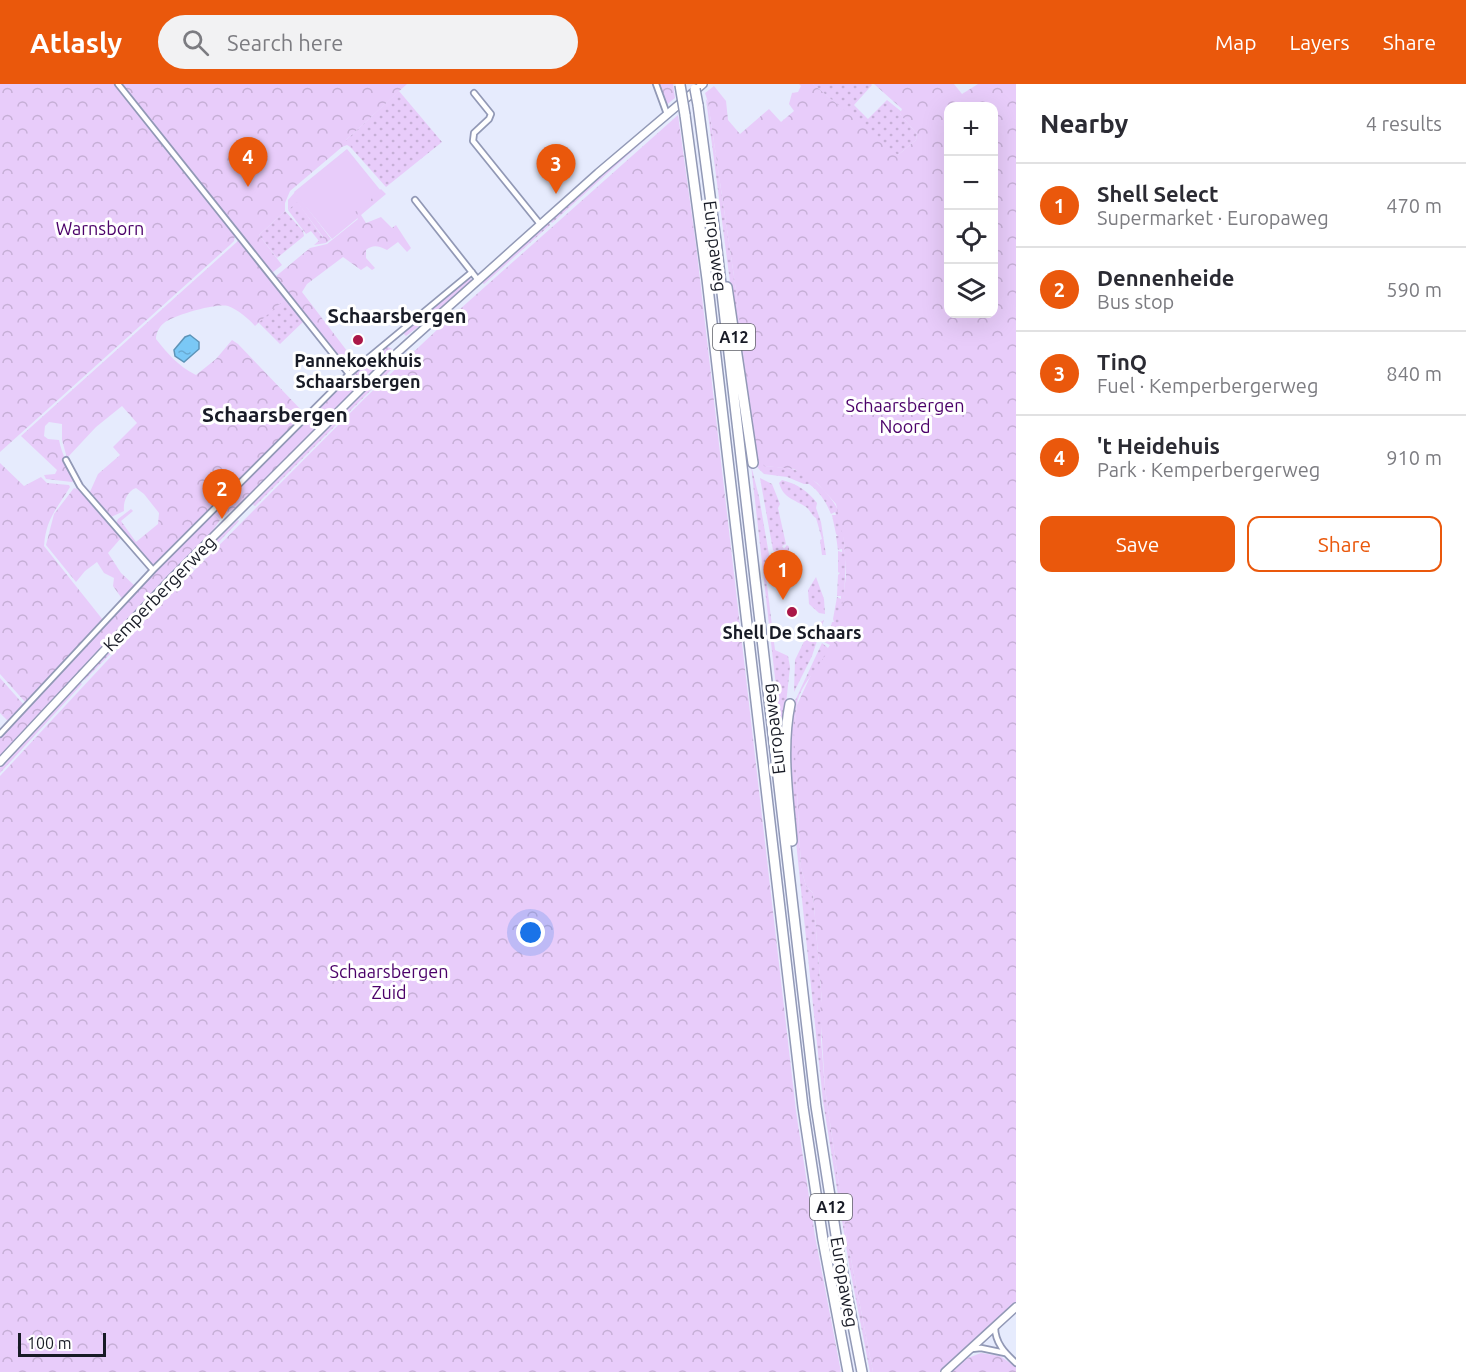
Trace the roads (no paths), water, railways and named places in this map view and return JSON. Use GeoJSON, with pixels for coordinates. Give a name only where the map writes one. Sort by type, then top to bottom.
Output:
{"type":"FeatureCollection","features":[{"type":"Feature","properties":{"kind":"highway","name":"Europaweg"},"geometry":{"type":"LineString","coordinates":[[680,84],[707,279],[803,1107],[823,1240],[848,1372]]}},
{"type":"Feature","properties":{"kind":"highway","name":"Europaweg"},"geometry":{"type":"LineString","coordinates":[[694,84],[716,241],[826,1175],[862,1372]]}},
{"type":"Feature","properties":{"kind":"highway","name":"A12"},"geometry":{"type":"LineString","coordinates":[[716,241],[730,301],[753,463]]}},
{"type":"Feature","properties":{"kind":"highway","name":"A12"},"geometry":{"type":"LineString","coordinates":[[790,704],[785,738],[785,760],[796,927]]}},
{"type":"Feature","properties":{"kind":"main road","name":"Kemperbergerweg"},"geometry":{"type":"LineString","coordinates":[[0,762],[165,586],[398,352],[540,224],[704,84]]}},
{"type":"Feature","properties":{"kind":"main road"},"geometry":{"type":"LineString","coordinates":[[945,1372],[1016,1308]]}},
{"type":"Feature","properties":{"kind":"street"},"geometry":{"type":"LineString","coordinates":[[118,84],[349,374]]}},
{"type":"Feature","properties":{"kind":"street"},"geometry":{"type":"LineString","coordinates":[[656,84],[667,114]]}},
{"type":"Feature","properties":{"kind":"street"},"geometry":{"type":"LineString","coordinates":[[474,93],[491,114],[489,120],[474,133],[473,141],[540,224]]}},
{"type":"Feature","properties":{"kind":"street"},"geometry":{"type":"LineString","coordinates":[[415,200],[478,279]]}},
{"type":"Feature","properties":{"kind":"street","name":"Kemperbergerweg"},"geometry":{"type":"LineString","coordinates":[[0,734],[153,570],[349,374],[472,272]]}},
{"type":"Feature","properties":{"kind":"street"},"geometry":{"type":"LineString","coordinates":[[388,341],[398,352]]}},
{"type":"Feature","properties":{"kind":"street","name":"Kemperbergerweg"},"geometry":{"type":"LineString","coordinates":[[66,460],[80,486],[153,570]]}},
{"type":"Feature","properties":{"kind":"street"},"geometry":{"type":"LineString","coordinates":[[995,1327],[997,1340],[1005,1353],[1016,1363]]}},
{"type":"Feature","properties":{"kind":"street"},"geometry":{"type":"LineString","coordinates":[[970,1349],[981,1348],[1005,1353]]}},
{"type":"Feature","properties":{"kind":"water"},"geometry":{"type":"Polygon","coordinates":[[[190,335],[199,342],[199,349],[184,362],[175,356],[174,350],[185,337],[190,335]]]}},
{"type":"Feature","properties":{"kind":"place","name":"'t Heidehuis"},"geometry":{"type":"Point","coordinates":[248,187]}},
{"type":"Feature","properties":{"kind":"place","name":"TinQ"},"geometry":{"type":"Point","coordinates":[556,194]}},
{"type":"Feature","properties":{"kind":"place","name":"Pannekoekhuis Schaarsbergen"},"geometry":{"type":"Point","coordinates":[358,340]}},
{"type":"Feature","properties":{"kind":"place","name":"Dennenheide"},"geometry":{"type":"Point","coordinates":[222,519]}},
{"type":"Feature","properties":{"kind":"place","name":"Shell Select"},"geometry":{"type":"Point","coordinates":[783,600]}},
{"type":"Feature","properties":{"kind":"place","name":"Shell De Schaars"},"geometry":{"type":"Point","coordinates":[792,612]}},
{"type":"Feature","properties":{"kind":"district","name":"Schaarsbergen"},"geometry":{"type":"Point","coordinates":[397,315]}},
{"type":"Feature","properties":{"kind":"district","name":"Schaarsbergen"},"geometry":{"type":"Point","coordinates":[275,414]}},
{"type":"Feature","properties":{"kind":"park label","name":"Warnsborn"},"geometry":{"type":"Point","coordinates":[100,228]}},
{"type":"Feature","properties":{"kind":"park label","name":"Schaarsbergen Noord"},"geometry":{"type":"Point","coordinates":[905,415]}},
{"type":"Feature","properties":{"kind":"park label","name":"Schaarsbergen Zuid"},"geometry":{"type":"Point","coordinates":[389,981]}}]}
